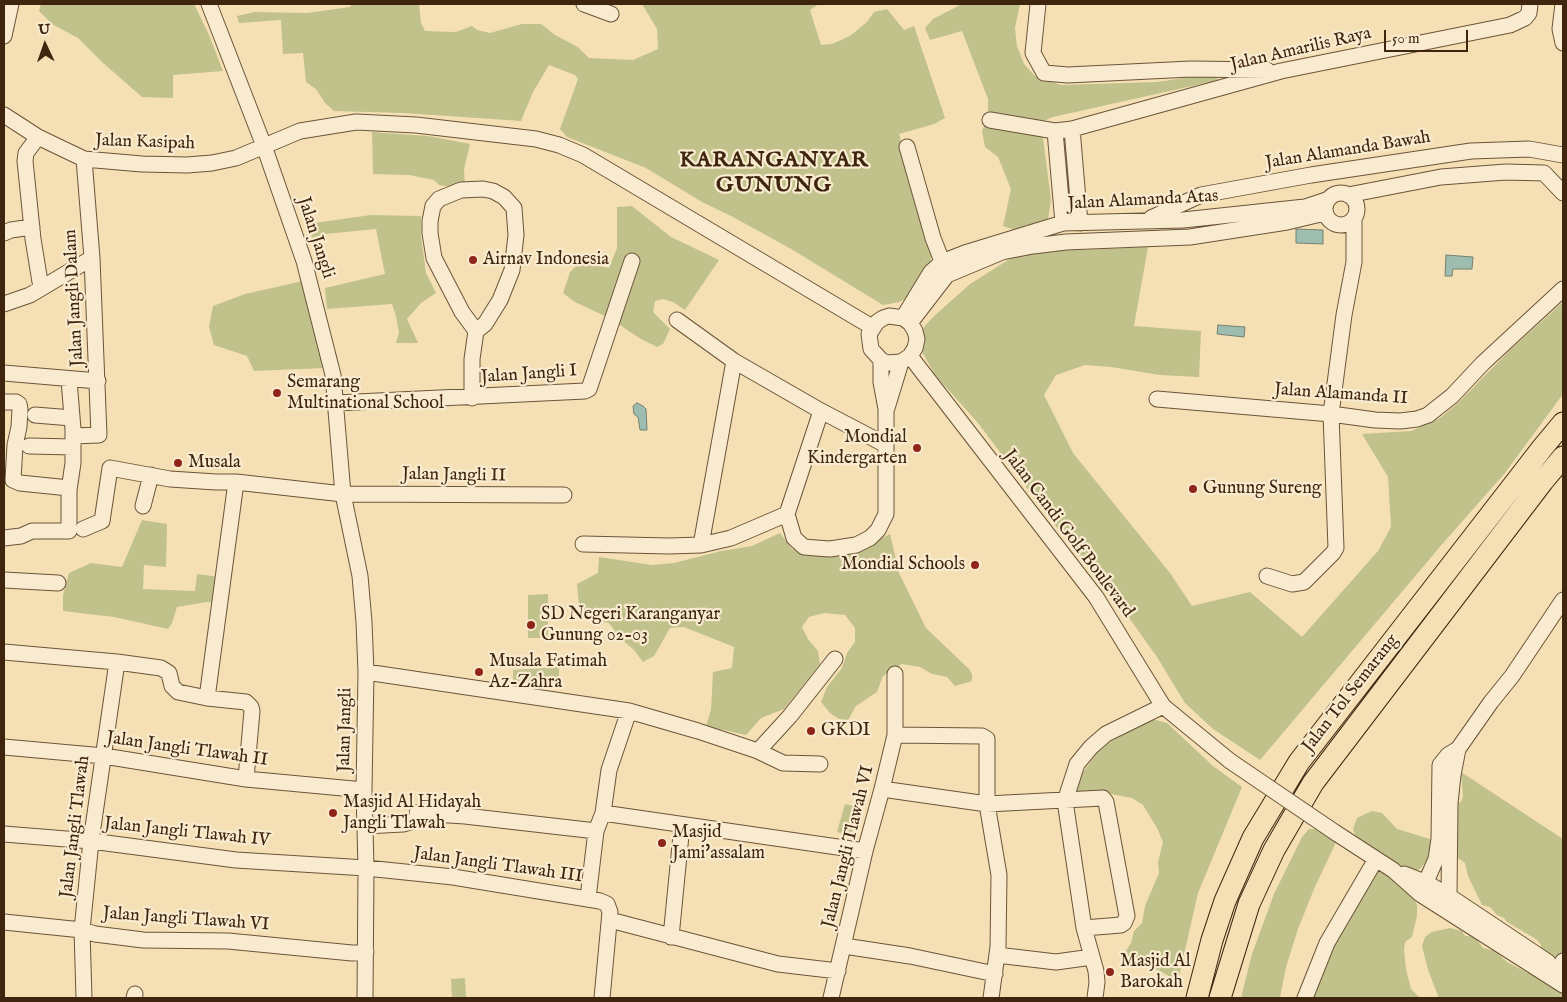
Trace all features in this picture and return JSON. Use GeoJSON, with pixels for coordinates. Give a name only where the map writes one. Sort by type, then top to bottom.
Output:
{"type":"FeatureCollection","features":[{"type":"Feature","properties":{"kind":"highway","name":"Jalan Tol Semarang"},"geometry":{"type":"LineString","coordinates":[[1197,998],[1212,940],[1225,901],[1253,838],[1299,762],[1563,423]]}},
{"type":"Feature","properties":{"kind":"highway","name":"Jalan Tol Semarang"},"geometry":{"type":"LineString","coordinates":[[1220,998],[1249,904],[1274,850],[1313,783],[1563,457]]}},
{"type":"Feature","properties":{"kind":"street","name":"Jalan Jangli"},"geometry":{"type":"LineString","coordinates":[[209,4],[264,146],[304,261],[334,375],[343,494],[360,576],[366,672],[364,790],[366,868],[365,998]]}},
{"type":"Feature","properties":{"kind":"street"},"geometry":{"type":"LineString","coordinates":[[584,4],[611,14]]}},
{"type":"Feature","properties":{"kind":"street"},"geometry":{"type":"LineString","coordinates":[[1038,4],[1033,53],[1044,73],[1068,75],[1191,69],[1247,75]]}},
{"type":"Feature","properties":{"kind":"street","name":"Jalan Amarilis Raya"},"geometry":{"type":"LineString","coordinates":[[990,120],[1056,131],[1072,129],[1247,75],[1281,71],[1510,25],[1526,18],[1529,13],[1530,4]]}},
{"type":"Feature","properties":{"kind":"street"},"geometry":{"type":"LineString","coordinates":[[1563,4],[1560,29],[1563,43]]}},
{"type":"Feature","properties":{"kind":"street"},"geometry":{"type":"LineString","coordinates":[[4,36],[8,9]]}},
{"type":"Feature","properties":{"kind":"street","name":"Jalan Kasipah"},"geometry":{"type":"LineString","coordinates":[[4,115],[38,137],[84,159],[142,164],[187,165],[212,163],[236,158],[264,146]]}},
{"type":"Feature","properties":{"kind":"street"},"geometry":{"type":"LineString","coordinates":[[264,146],[300,131],[356,122],[384,122],[485,132],[536,139],[559,145],[583,155],[872,327]]}},
{"type":"Feature","properties":{"kind":"street"},"geometry":{"type":"LineString","coordinates":[[1072,129],[1080,223]]}},
{"type":"Feature","properties":{"kind":"street"},"geometry":{"type":"LineString","coordinates":[[1056,131],[1063,223]]}},
{"type":"Feature","properties":{"kind":"street"},"geometry":{"type":"LineString","coordinates":[[38,137],[30,146],[25,157],[32,227],[41,288]]}},
{"type":"Feature","properties":{"kind":"street"},"geometry":{"type":"LineString","coordinates":[[907,147],[933,238],[945,268]]}},
{"type":"Feature","properties":{"kind":"street","name":"Jalan Alamanda Bawah"},"geometry":{"type":"LineString","coordinates":[[1145,221],[1201,195],[1311,175],[1471,151],[1529,149],[1563,156]]}},
{"type":"Feature","properties":{"kind":"street","name":"Jalan Alamanda Bawah"},"geometry":{"type":"LineString","coordinates":[[1544,173],[1563,156]]}},
{"type":"Feature","properties":{"kind":"street","name":"Jalan Jangli Dalam"},"geometry":{"type":"LineString","coordinates":[[73,441],[99,435],[92,258],[84,159]]}},
{"type":"Feature","properties":{"kind":"street"},"geometry":{"type":"LineString","coordinates":[[1354,220],[1345,225],[1330,222],[1327,206],[1338,194],[1348,195],[1441,177],[1506,172],[1544,173],[1563,193]]}},
{"type":"Feature","properties":{"kind":"street"},"geometry":{"type":"LineString","coordinates":[[1059,179],[1076,177]]}},
{"type":"Feature","properties":{"kind":"street"},"geometry":{"type":"LineString","coordinates":[[472,398],[472,359],[476,331],[485,324],[500,300],[512,270],[516,235],[514,208],[504,197],[493,191],[483,189],[461,190],[439,199],[433,206],[430,221],[434,258],[462,312],[476,331]]}},
{"type":"Feature","properties":{"kind":"street"},"geometry":{"type":"LineString","coordinates":[[1267,576],[1292,584],[1304,582],[1333,554],[1336,548],[1331,414],[1344,315],[1354,262],[1354,220],[1357,206],[1352,197],[1348,195]]}},
{"type":"Feature","properties":{"kind":"street","name":"Jalan Alamanda Atas"},"geometry":{"type":"LineString","coordinates":[[907,320],[931,272],[1002,252],[1066,242],[1190,237],[1288,222],[1327,206]]}},
{"type":"Feature","properties":{"kind":"street","name":"Jalan Alamanda Atas"},"geometry":{"type":"LineString","coordinates":[[945,268],[965,253],[1063,223],[1182,220],[1327,206]]}},
{"type":"Feature","properties":{"kind":"street"},"geometry":{"type":"LineString","coordinates":[[4,233],[32,227]]}},
{"type":"Feature","properties":{"kind":"street"},"geometry":{"type":"LineString","coordinates":[[4,304],[30,295],[92,258]]}},
{"type":"Feature","properties":{"kind":"street","name":"Jalan Jangli I"},"geometry":{"type":"LineString","coordinates":[[336,403],[581,393],[589,388],[632,261]]}},
{"type":"Feature","properties":{"kind":"street","name":"Jalan Alamanda II"},"geometry":{"type":"LineString","coordinates":[[1157,399],[1331,414],[1375,420],[1400,421],[1428,415],[1452,396],[1483,363],[1563,289]]}},
{"type":"Feature","properties":{"kind":"street"},"geometry":{"type":"LineString","coordinates":[[886,409],[906,359],[915,348],[917,340],[915,330],[907,320],[889,316],[882,318],[872,327],[869,334],[871,349],[881,360],[894,364],[906,359]]}},
{"type":"Feature","properties":{"kind":"street"},"geometry":{"type":"LineString","coordinates":[[677,320],[734,361],[821,412],[886,445]]}},
{"type":"Feature","properties":{"kind":"street","name":"Jalan Candi Golf Boulevard"},"geometry":{"type":"LineString","coordinates":[[906,359],[1096,597],[1163,706],[1230,761],[1336,833],[1393,870],[1561,968]]}},
{"type":"Feature","properties":{"kind":"street"},"geometry":{"type":"LineString","coordinates":[[821,412],[788,514],[794,538],[804,546],[830,549],[856,545],[870,538],[878,530],[886,514],[886,409],[881,382],[881,360]]}},
{"type":"Feature","properties":{"kind":"street"},"geometry":{"type":"LineString","coordinates":[[701,545],[734,361]]}},
{"type":"Feature","properties":{"kind":"street"},"geometry":{"type":"LineString","coordinates":[[4,374],[98,381]]}},
{"type":"Feature","properties":{"kind":"street"},"geometry":{"type":"LineString","coordinates":[[4,538],[21,536],[32,531],[68,532],[69,488],[73,472],[69,380]]}},
{"type":"Feature","properties":{"kind":"street"},"geometry":{"type":"LineString","coordinates":[[4,402],[20,404],[19,426],[15,445],[14,480],[20,483],[69,488]]}},
{"type":"Feature","properties":{"kind":"street"},"geometry":{"type":"LineString","coordinates":[[35,415],[72,418]]}},
{"type":"Feature","properties":{"kind":"street"},"geometry":{"type":"LineString","coordinates":[[29,446],[73,441]]}},
{"type":"Feature","properties":{"kind":"street"},"geometry":{"type":"LineString","coordinates":[[83,529],[102,521],[110,468],[179,479],[236,482],[343,494]]}},
{"type":"Feature","properties":{"kind":"street"},"geometry":{"type":"LineString","coordinates":[[143,506],[151,475]]}},
{"type":"Feature","properties":{"kind":"street"},"geometry":{"type":"LineString","coordinates":[[207,698],[236,482]]}},
{"type":"Feature","properties":{"kind":"street","name":"Jalan Jangli II"},"geometry":{"type":"LineString","coordinates":[[343,494],[564,495]]}},
{"type":"Feature","properties":{"kind":"street"},"geometry":{"type":"LineString","coordinates":[[583,544],[701,545],[731,538],[788,514]]}},
{"type":"Feature","properties":{"kind":"street"},"geometry":{"type":"LineString","coordinates":[[4,580],[58,582]]}},
{"type":"Feature","properties":{"kind":"street"},"geometry":{"type":"LineString","coordinates":[[1448,903],[1450,804],[1452,775],[1458,749],[1512,676],[1563,600]]}},
{"type":"Feature","properties":{"kind":"street"},"geometry":{"type":"LineString","coordinates":[[4,652],[117,662],[166,670],[176,692],[207,698],[246,702],[251,707],[246,779]]}},
{"type":"Feature","properties":{"kind":"street"},"geometry":{"type":"LineString","coordinates":[[758,751],[790,716],[835,659]]}},
{"type":"Feature","properties":{"kind":"street","name":"Jalan Jangli Tlawah"},"geometry":{"type":"LineString","coordinates":[[84,998],[82,930],[91,841],[117,662]]}},
{"type":"Feature","properties":{"kind":"street"},"geometry":{"type":"LineString","coordinates":[[366,672],[629,711],[758,751],[783,763],[820,764]]}},
{"type":"Feature","properties":{"kind":"street","name":"Jalan Jangli Tlawah VI"},"geometry":{"type":"LineString","coordinates":[[831,998],[865,851],[895,735],[895,674]]}},
{"type":"Feature","properties":{"kind":"street"},"geometry":{"type":"LineString","coordinates":[[1095,998],[1097,982],[1084,928],[1065,801],[1077,764],[1091,747],[1106,734],[1163,706]]}},
{"type":"Feature","properties":{"kind":"street"},"geometry":{"type":"LineString","coordinates":[[588,898],[596,831],[603,813],[609,770],[629,711]]}},
{"type":"Feature","properties":{"kind":"street"},"geometry":{"type":"LineString","coordinates":[[895,735],[982,736],[987,739],[987,804],[999,875],[997,955],[991,998]]}},
{"type":"Feature","properties":{"kind":"street","name":"Jalan Jangli Tlawah II"},"geometry":{"type":"LineString","coordinates":[[4,747],[104,756],[246,779],[364,790]]}},
{"type":"Feature","properties":{"kind":"street"},"geometry":{"type":"LineString","coordinates":[[1424,888],[1436,859],[1439,839],[1440,765],[1448,755],[1458,749]]}},
{"type":"Feature","properties":{"kind":"street"},"geometry":{"type":"LineString","coordinates":[[882,789],[987,804],[1065,801],[1100,797],[1105,800],[1126,916],[1124,923],[1084,928]]}},
{"type":"Feature","properties":{"kind":"street"},"geometry":{"type":"LineString","coordinates":[[603,813],[865,851]]}},
{"type":"Feature","properties":{"kind":"street"},"geometry":{"type":"LineString","coordinates":[[365,826],[414,818],[465,816],[596,831]]}},
{"type":"Feature","properties":{"kind":"street"},"geometry":{"type":"LineString","coordinates":[[672,937],[682,825]]}},
{"type":"Feature","properties":{"kind":"street","name":"Jalan Jangli Tlawah IV"},"geometry":{"type":"LineString","coordinates":[[4,834],[91,841],[236,860],[366,868]]}},
{"type":"Feature","properties":{"kind":"street"},"geometry":{"type":"LineString","coordinates":[[1305,998],[1328,943],[1376,859]]}},
{"type":"Feature","properties":{"kind":"street","name":"Jalan Jangli Tlawah III"},"geometry":{"type":"LineString","coordinates":[[366,868],[453,877],[588,898],[608,904],[610,920]]}},
{"type":"Feature","properties":{"kind":"street","name":"Jalan Candi Golf Boulevard"},"geometry":{"type":"LineString","coordinates":[[1448,903],[1563,985]]}},
{"type":"Feature","properties":{"kind":"street"},"geometry":{"type":"LineString","coordinates":[[602,998],[610,920],[778,964],[838,971]]}},
{"type":"Feature","properties":{"kind":"street","name":"Jalan Jangli Tlawah VI"},"geometry":{"type":"LineString","coordinates":[[4,922],[82,930],[95,934],[143,940],[228,941],[352,953],[366,952]]}},
{"type":"Feature","properties":{"kind":"street"},"geometry":{"type":"LineString","coordinates":[[844,946],[910,956],[995,974]]}},
{"type":"Feature","properties":{"kind":"street"},"geometry":{"type":"LineString","coordinates":[[997,955],[1056,962],[1092,957]]}},
{"type":"Feature","properties":{"kind":"green space"},"geometry":{"type":"Polygon","coordinates":[[[41,4],[194,4],[223,71],[173,75],[173,98],[142,97],[78,38],[52,24],[39,11],[41,4]]]}},
{"type":"Feature","properties":{"kind":"green space"},"geometry":{"type":"Polygon","coordinates":[[[352,4],[419,4],[421,23],[425,31],[456,32],[472,26],[477,30],[490,33],[522,24],[541,24],[555,35],[578,47],[589,58],[633,60],[658,49],[657,29],[642,4],[819,4],[810,10],[821,45],[832,44],[850,36],[867,22],[874,12],[887,9],[904,30],[914,26],[945,118],[934,124],[899,134],[932,252],[930,263],[910,297],[899,302],[883,305],[793,250],[702,202],[646,168],[567,137],[560,129],[578,79],[575,75],[549,65],[533,92],[521,121],[403,113],[334,111],[325,103],[316,89],[306,82],[303,53],[283,54],[281,20],[239,23],[237,16],[254,12],[307,13],[350,7],[352,4]]]}},
{"type":"Feature","properties":{"kind":"green space"},"geometry":{"type":"Polygon","coordinates":[[[962,4],[1020,4],[1015,28],[1017,46],[1024,64],[1035,76],[1061,85],[1157,82],[1212,74],[1219,80],[1053,117],[1041,122],[1051,200],[1048,220],[1018,231],[1003,226],[1011,189],[998,157],[985,147],[982,131],[988,116],[988,99],[962,31],[930,40],[925,28],[933,19],[962,4]]]}},
{"type":"Feature","properties":{"kind":"green space"},"geometry":{"type":"Polygon","coordinates":[[[372,132],[428,136],[470,144],[464,169],[465,185],[450,187],[439,185],[434,180],[409,175],[373,174],[372,132]]]}},
{"type":"Feature","properties":{"kind":"green space"},"geometry":{"type":"Polygon","coordinates":[[[632,206],[671,237],[719,260],[685,310],[673,302],[663,299],[655,301],[653,312],[670,329],[663,344],[657,347],[609,318],[575,302],[563,293],[570,272],[580,262],[609,268],[617,248],[617,207],[632,206]]]}},
{"type":"Feature","properties":{"kind":"green space"},"geometry":{"type":"Polygon","coordinates":[[[371,215],[421,216],[421,236],[426,273],[436,293],[421,303],[407,319],[418,343],[396,343],[399,333],[392,304],[327,309],[325,288],[385,274],[376,229],[325,234],[320,240],[312,238],[307,224],[371,215]]]}},
{"type":"Feature","properties":{"kind":"green space"},"geometry":{"type":"Polygon","coordinates":[[[1148,247],[1134,326],[1201,331],[1199,377],[1160,375],[1085,365],[1056,375],[1044,395],[1073,453],[1170,573],[1192,606],[1250,592],[1302,637],[1378,551],[1391,527],[1388,477],[1362,434],[1411,431],[1440,418],[1563,302],[1563,394],[1505,473],[1444,542],[1260,760],[1213,729],[1185,703],[1157,657],[1114,597],[1054,524],[978,423],[935,375],[920,348],[920,339],[924,327],[933,317],[970,284],[1016,255],[1061,249],[1083,250],[1148,247]]]}},
{"type":"Feature","properties":{"kind":"green space"},"geometry":{"type":"Polygon","coordinates":[[[303,281],[325,368],[254,371],[247,356],[214,345],[209,327],[213,306],[245,294],[303,281]]]}},
{"type":"Feature","properties":{"kind":"green space"},"geometry":{"type":"Polygon","coordinates":[[[142,520],[167,524],[166,567],[144,565],[143,589],[195,591],[197,574],[219,577],[215,603],[207,602],[177,607],[168,629],[114,617],[63,611],[63,595],[69,573],[91,563],[122,567],[142,520]]]}},
{"type":"Feature","properties":{"kind":"green space"},"geometry":{"type":"Polygon","coordinates":[[[780,533],[792,549],[812,554],[848,554],[890,534],[899,573],[926,628],[969,669],[972,674],[972,681],[955,686],[947,677],[932,674],[920,667],[902,664],[883,676],[877,692],[856,706],[848,720],[839,719],[830,713],[821,702],[827,687],[842,668],[847,653],[855,642],[855,628],[845,615],[824,613],[809,617],[802,627],[808,639],[818,651],[820,664],[784,709],[761,718],[746,735],[706,726],[711,710],[713,672],[732,668],[734,647],[684,627],[670,628],[654,656],[643,662],[634,650],[620,638],[609,623],[594,620],[590,613],[579,606],[577,584],[598,573],[599,557],[652,565],[674,563],[721,551],[752,546],[780,533]]]}},
{"type":"Feature","properties":{"kind":"green space"},"geometry":{"type":"Polygon","coordinates":[[[548,594],[548,638],[528,638],[528,595],[548,594]]]}},
{"type":"Feature","properties":{"kind":"green space"},"geometry":{"type":"Polygon","coordinates":[[[559,667],[559,686],[513,683],[513,670],[559,667]]]}},
{"type":"Feature","properties":{"kind":"green space"},"geometry":{"type":"Polygon","coordinates":[[[1152,719],[1167,723],[1213,766],[1242,787],[1198,893],[1178,981],[1158,970],[1121,959],[1131,943],[1134,931],[1142,923],[1145,906],[1159,873],[1158,862],[1163,842],[1157,828],[1143,805],[1132,798],[1106,793],[1074,794],[1081,775],[1097,753],[1110,742],[1152,719]]]}},
{"type":"Feature","properties":{"kind":"green space"},"geometry":{"type":"Polygon","coordinates":[[[1461,772],[1563,839],[1563,998],[1439,998],[1428,970],[1422,946],[1425,937],[1432,932],[1450,928],[1462,931],[1465,936],[1470,936],[1477,940],[1483,948],[1495,951],[1507,962],[1528,973],[1531,973],[1541,950],[1541,945],[1536,939],[1507,922],[1490,907],[1482,905],[1468,876],[1465,863],[1458,858],[1456,803],[1461,802],[1463,796],[1461,772]]]}},
{"type":"Feature","properties":{"kind":"green space"},"geometry":{"type":"Polygon","coordinates":[[[845,804],[858,807],[851,836],[837,832],[845,804]]]}},
{"type":"Feature","properties":{"kind":"green space"},"geometry":{"type":"Polygon","coordinates":[[[1372,811],[1382,813],[1397,829],[1430,839],[1432,848],[1429,857],[1421,868],[1409,876],[1412,896],[1417,905],[1417,916],[1412,937],[1405,942],[1404,950],[1411,989],[1420,998],[1306,998],[1377,859],[1356,838],[1353,829],[1357,818],[1372,811]]]}},
{"type":"Feature","properties":{"kind":"green space"},"geometry":{"type":"Polygon","coordinates":[[[1309,829],[1321,829],[1337,840],[1298,929],[1286,967],[1280,998],[1241,998],[1252,954],[1274,894],[1302,837],[1309,829]]]}},
{"type":"Feature","properties":{"kind":"green space"},"geometry":{"type":"Polygon","coordinates":[[[465,978],[466,998],[452,998],[451,979],[465,978]]]}},
{"type":"Feature","properties":{"kind":"shaded area"},"geometry":{"type":"Polygon","coordinates":[[[1296,229],[1323,230],[1323,244],[1296,243],[1296,229]]]}},
{"type":"Feature","properties":{"kind":"shaded area"},"geometry":{"type":"Polygon","coordinates":[[[1446,255],[1473,257],[1472,269],[1453,269],[1452,276],[1445,276],[1446,255]]]}},
{"type":"Feature","properties":{"kind":"shaded area"},"geometry":{"type":"Polygon","coordinates":[[[1218,325],[1245,327],[1244,337],[1217,334],[1218,325]]]}},
{"type":"Feature","properties":{"kind":"shaded area"},"geometry":{"type":"Polygon","coordinates":[[[637,403],[646,409],[647,430],[640,430],[638,417],[634,414],[633,406],[637,403]]]}},
{"type":"Feature","properties":{"kind":"place","name":"Airnav Indonesia"},"geometry":{"type":"Point","coordinates":[473,260]}},
{"type":"Feature","properties":{"kind":"place","name":"Semarang Multinational School"},"geometry":{"type":"Point","coordinates":[277,393]}},
{"type":"Feature","properties":{"kind":"place","name":"Mondial Kindergarten"},"geometry":{"type":"Point","coordinates":[917,448]}},
{"type":"Feature","properties":{"kind":"place","name":"Musala"},"geometry":{"type":"Point","coordinates":[178,463]}},
{"type":"Feature","properties":{"kind":"place","name":"Gunung Sureng"},"geometry":{"type":"Point","coordinates":[1193,489]}},
{"type":"Feature","properties":{"kind":"place","name":"Mondial Schools"},"geometry":{"type":"Point","coordinates":[975,565]}},
{"type":"Feature","properties":{"kind":"place","name":"SD Negeri Karanganyar Gunung 02-03"},"geometry":{"type":"Point","coordinates":[531,625]}},
{"type":"Feature","properties":{"kind":"place","name":"Musala Fatimah Az-Zahra"},"geometry":{"type":"Point","coordinates":[479,672]}},
{"type":"Feature","properties":{"kind":"place","name":"GKDI"},"geometry":{"type":"Point","coordinates":[811,731]}},
{"type":"Feature","properties":{"kind":"place","name":"Masjid Al Hidayah Jangli Tlawah"},"geometry":{"type":"Point","coordinates":[333,813]}},
{"type":"Feature","properties":{"kind":"place","name":"Masjid Jami'assalam"},"geometry":{"type":"Point","coordinates":[662,843]}},
{"type":"Feature","properties":{"kind":"place","name":"Masjid Al Barokah"},"geometry":{"type":"Point","coordinates":[1110,972]}},
{"type":"Feature","properties":{"kind":"district","name":"KARANGANYAR GUNUNG"},"geometry":{"type":"Point","coordinates":[774,174]}}]}
